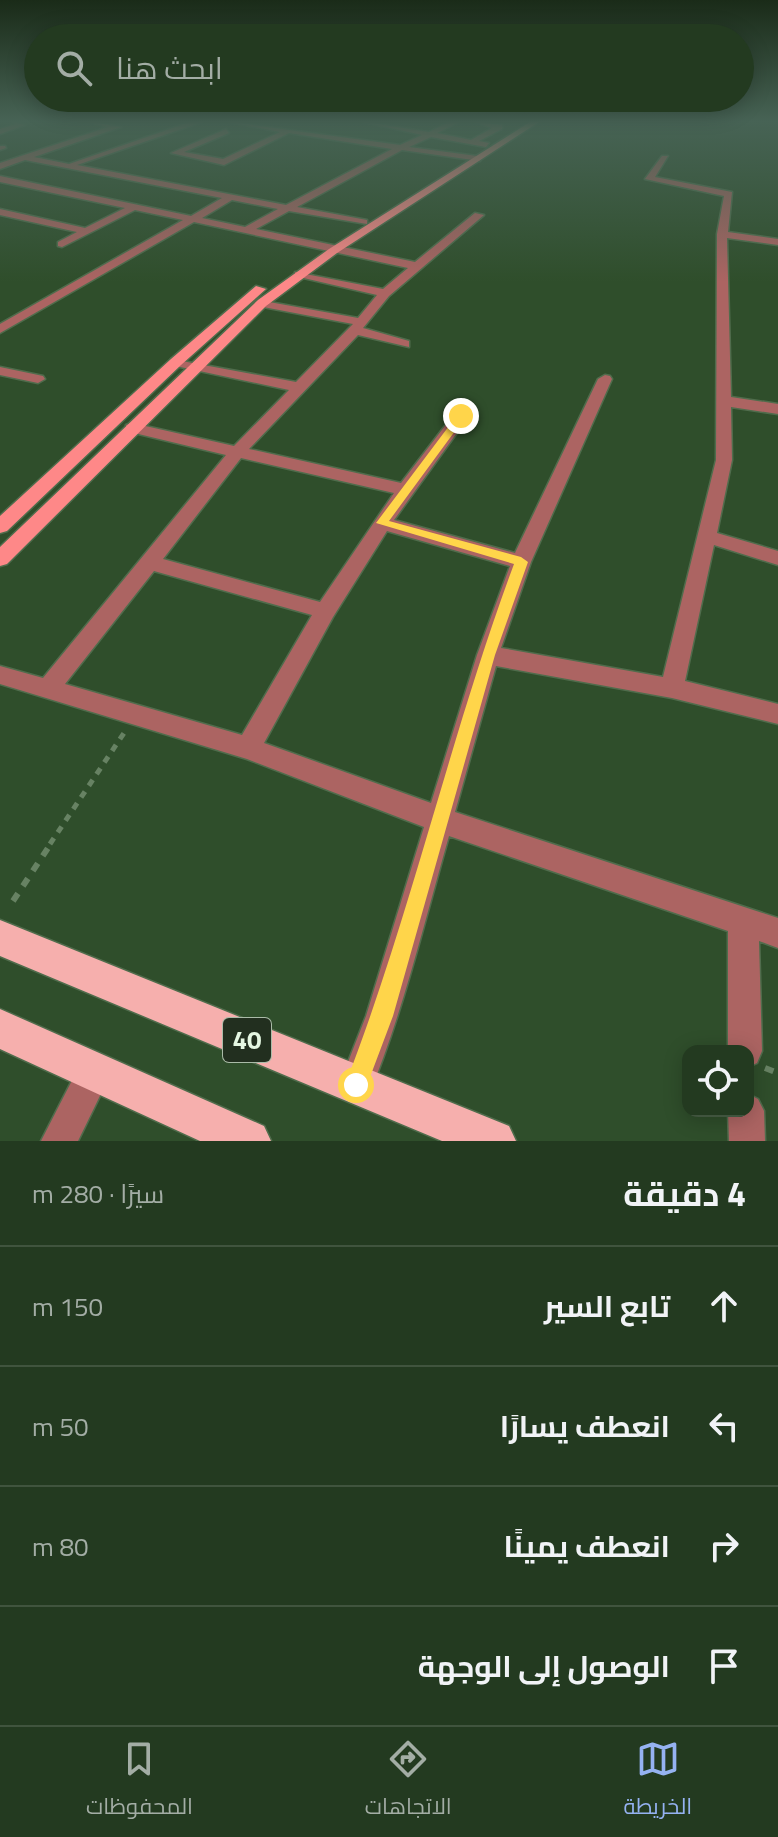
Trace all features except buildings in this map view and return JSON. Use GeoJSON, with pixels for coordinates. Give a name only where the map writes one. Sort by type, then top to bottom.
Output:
{"type":"FeatureCollection","features":[{"type":"Feature","properties":{"kind":"highway","name":"40"},"geometry":{"type":"LineString","coordinates":[[0,938],[494,1141]]}},
{"type":"Feature","properties":{"kind":"highway"},"geometry":{"type":"LineString","coordinates":[[0,1029],[249,1141]]}},
{"type":"Feature","properties":{"kind":"main road"},"geometry":{"type":"LineString","coordinates":[[0,559],[262,303],[363,222],[442,175]]}},
{"type":"Feature","properties":{"kind":"main road"},"geometry":{"type":"LineString","coordinates":[[0,527],[245,301],[444,175]]}},
{"type":"Feature","properties":{"kind":"street"},"geometry":{"type":"LineString","coordinates":[[0,192],[44,175]]}},
{"type":"Feature","properties":{"kind":"street"},"geometry":{"type":"LineString","coordinates":[[122,175],[363,222]]}},
{"type":"Feature","properties":{"kind":"street"},"geometry":{"type":"LineString","coordinates":[[243,232],[346,175]]}},
{"type":"Feature","properties":{"kind":"street"},"geometry":{"type":"LineString","coordinates":[[652,175],[649,179],[729,194],[722,234],[724,460],[672,688]]}},
{"type":"Feature","properties":{"kind":"street"},"geometry":{"type":"LineString","coordinates":[[0,179],[417,266]]}},
{"type":"Feature","properties":{"kind":"street"},"geometry":{"type":"LineString","coordinates":[[68,202],[81,197]]}},
{"type":"Feature","properties":{"kind":"street"},"geometry":{"type":"LineString","coordinates":[[4,323],[231,197]]}},
{"type":"Feature","properties":{"kind":"street"},"geometry":{"type":"LineString","coordinates":[[31,219],[56,208]]}},
{"type":"Feature","properties":{"kind":"street"},"geometry":{"type":"LineString","coordinates":[[62,244],[132,208]]}},
{"type":"Feature","properties":{"kind":"street"},"geometry":{"type":"LineString","coordinates":[[0,212],[85,231]]}},
{"type":"Feature","properties":{"kind":"street"},"geometry":{"type":"LineString","coordinates":[[47,690],[239,450],[358,326],[385,293],[479,215]]}},
{"type":"Feature","properties":{"kind":"street"},"geometry":{"type":"LineString","coordinates":[[0,224],[18,216]]}},
{"type":"Feature","properties":{"kind":"street"},"geometry":{"type":"LineString","coordinates":[[722,234],[778,242]]}},
{"type":"Feature","properties":{"kind":"street"},"geometry":{"type":"LineString","coordinates":[[299,274],[385,293]]}},
{"type":"Feature","properties":{"kind":"street"},"geometry":{"type":"LineString","coordinates":[[262,303],[358,326],[404,344]]}},
{"type":"Feature","properties":{"kind":"street"},"geometry":{"type":"LineString","coordinates":[[176,362],[297,387]]}},
{"type":"Feature","properties":{"kind":"street"},"geometry":{"type":"LineString","coordinates":[[0,371],[38,379]]}},
{"type":"Feature","properties":{"kind":"street"},"geometry":{"type":"LineString","coordinates":[[356,1085],[382,1016],[488,655],[521,562],[605,379]]}},
{"type":"Feature","properties":{"kind":"street"},"geometry":{"type":"LineString","coordinates":[[725,401],[778,409]]}},
{"type":"Feature","properties":{"kind":"street"},"geometry":{"type":"LineString","coordinates":[[248,748],[325,611],[405,490],[461,416]]}},
{"type":"Feature","properties":{"kind":"street"},"geometry":{"type":"LineString","coordinates":[[132,428],[405,490]]}},
{"type":"Feature","properties":{"kind":"street"},"geometry":{"type":"LineString","coordinates":[[382,523],[521,562]]}},
{"type":"Feature","properties":{"kind":"street"},"geometry":{"type":"LineString","coordinates":[[706,536],[778,558]]}},
{"type":"Feature","properties":{"kind":"street"},"geometry":{"type":"LineString","coordinates":[[148,562],[325,611]]}},
{"type":"Feature","properties":{"kind":"street"},"geometry":{"type":"LineString","coordinates":[[488,655],[672,688],[778,714]]}},
{"type":"Feature","properties":{"kind":"street"},"geometry":{"type":"LineString","coordinates":[[0,675],[248,748],[441,820],[778,933]]}},
{"type":"Feature","properties":{"kind":"street"},"geometry":{"type":"LineString","coordinates":[[743,922],[745,1045]]}},
{"type":"Feature","properties":{"kind":"street"},"geometry":{"type":"LineString","coordinates":[[59,1141],[95,1071]]}},
{"type":"Feature","properties":{"kind":"street"},"geometry":{"type":"LineString","coordinates":[[746,1117],[747,1141]]}},
{"type":"Feature","properties":{"kind":"path"},"geometry":{"type":"LineString","coordinates":[[13,901],[136,715]]}},
{"type":"Feature","properties":{"kind":"route"},"geometry":{"type":"LineString","coordinates":[[356,1085],[382,1016],[488,655],[521,562],[382,523],[461,416]]}}]}
